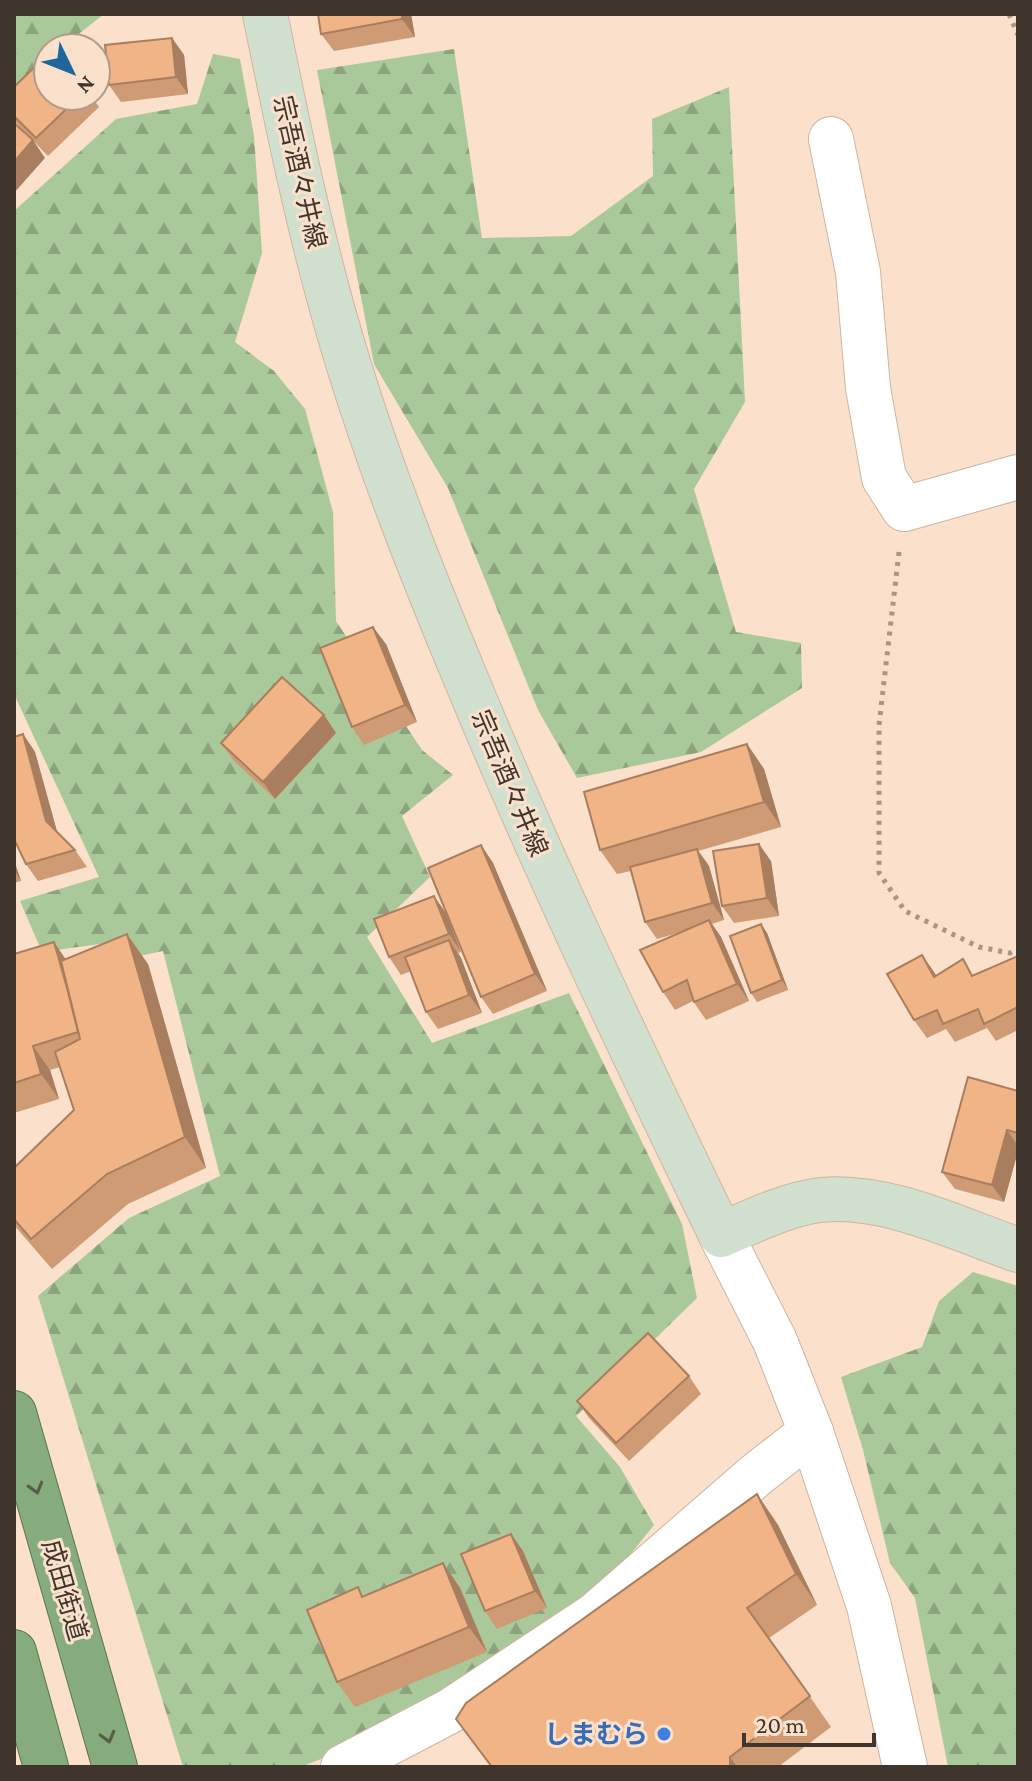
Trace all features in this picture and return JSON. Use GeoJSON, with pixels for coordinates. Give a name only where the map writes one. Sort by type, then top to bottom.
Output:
{"type":"FeatureCollection","features":[{"type":"Feature","properties":{"kind":"highway","name":"成田街道"},"geometry":{"type":"LineString","coordinates":[[14,1413],[115,1767]]}},
{"type":"Feature","properties":{"kind":"highway"},"geometry":{"type":"LineString","coordinates":[[14,1652],[46,1767]]}},
{"type":"Feature","properties":{"kind":"main road","name":"宗吾酒々井線"},"geometry":{"type":"LineString","coordinates":[[265,14],[296,169],[345,350],[410,544],[525,821],[721,1235]]}},
{"type":"Feature","properties":{"kind":"main road"},"geometry":{"type":"LineString","coordinates":[[721,1235],[772,1213],[819,1200],[847,1199],[886,1204],[1018,1250]]}},
{"type":"Feature","properties":{"kind":"street"},"geometry":{"type":"LineString","coordinates":[[831,139],[858,272],[868,388],[884,478],[904,509],[1018,477]]}},
{"type":"Feature","properties":{"kind":"street"},"geometry":{"type":"LineString","coordinates":[[721,1235],[775,1341],[811,1432],[869,1606],[905,1767]]}},
{"type":"Feature","properties":{"kind":"street"},"geometry":{"type":"LineString","coordinates":[[343,1767],[450,1711],[595,1615],[756,1475],[811,1432]]}},
{"type":"Feature","properties":{"kind":"path"},"geometry":{"type":"LineString","coordinates":[[1009,14],[1018,35]]}},
{"type":"Feature","properties":{"kind":"path"},"geometry":{"type":"LineString","coordinates":[[904,509],[879,725],[879,873],[905,911],[979,947],[1010,953],[1018,949]]}},
{"type":"Feature","properties":{"kind":"green space"},"geometry":{"type":"Polygon","coordinates":[[[14,14],[104,14],[81,32],[32,32],[32,71],[14,86],[14,14]]]}},
{"type":"Feature","properties":{"kind":"green space"},"geometry":{"type":"Polygon","coordinates":[[[454,49],[482,238],[571,236],[653,176],[652,119],[729,87],[745,402],[694,489],[736,632],[801,643],[802,688],[701,752],[577,778],[538,710],[448,488],[374,364],[317,70],[454,49]]]}},
{"type":"Feature","properties":{"kind":"green space"},"geometry":{"type":"Polygon","coordinates":[[[213,54],[240,59],[254,136],[262,253],[235,342],[274,371],[305,409],[333,512],[336,621],[422,750],[453,775],[402,816],[430,877],[367,937],[432,1043],[569,993],[682,1224],[697,1298],[576,1416],[620,1467],[654,1525],[617,1571],[490,1666],[337,1753],[300,1767],[183,1767],[38,1296],[129,1218],[220,1176],[163,951],[110,962],[100,944],[42,952],[20,901],[99,877],[14,694],[14,211],[116,119],[197,104],[213,54]]]}},
{"type":"Feature","properties":{"kind":"green space"},"geometry":{"type":"Polygon","coordinates":[[[973,1272],[1018,1286],[1018,1767],[948,1767],[915,1598],[890,1563],[863,1450],[841,1377],[922,1347],[939,1301],[973,1272]]]}},
{"type":"Feature","properties":{"kind":"building"},"geometry":{"type":"Polygon","coordinates":[[[318,14],[402,14],[402,19],[321,34],[318,14]]]}},
{"type":"Feature","properties":{"kind":"building"},"geometry":{"type":"Polygon","coordinates":[[[172,38],[176,77],[112,85],[112,44],[172,38]]]}},
{"type":"Feature","properties":{"kind":"building"},"geometry":{"type":"Polygon","coordinates":[[[32,70],[32,112],[63,112],[36,138],[14,116],[14,87],[32,70]]]}},
{"type":"Feature","properties":{"kind":"building"},"geometry":{"type":"Polygon","coordinates":[[[14,123],[33,140],[14,162],[14,123]]]}},
{"type":"Feature","properties":{"kind":"building"},"geometry":{"type":"Polygon","coordinates":[[[373,627],[405,705],[352,727],[320,648],[373,627]]]}},
{"type":"Feature","properties":{"kind":"building"},"geometry":{"type":"Polygon","coordinates":[[[282,677],[324,715],[263,782],[221,743],[282,677]]]}},
{"type":"Feature","properties":{"kind":"building"},"geometry":{"type":"Polygon","coordinates":[[[23,734],[46,821],[75,850],[26,864],[14,839],[14,737],[23,734]]]}},
{"type":"Feature","properties":{"kind":"building"},"geometry":{"type":"Polygon","coordinates":[[[747,744],[764,802],[600,850],[584,792],[747,744]]]}},
{"type":"Feature","properties":{"kind":"building"},"geometry":{"type":"Polygon","coordinates":[[[759,844],[767,898],[722,906],[713,851],[759,844]]]}},
{"type":"Feature","properties":{"kind":"building"},"geometry":{"type":"Polygon","coordinates":[[[481,845],[535,974],[481,997],[428,868],[481,845]]]}},
{"type":"Feature","properties":{"kind":"building"},"geometry":{"type":"Polygon","coordinates":[[[697,849],[712,903],[645,922],[630,867],[697,849]]]}},
{"type":"Feature","properties":{"kind":"building"},"geometry":{"type":"Polygon","coordinates":[[[434,896],[449,934],[389,957],[374,919],[434,896]]]}},
{"type":"Feature","properties":{"kind":"building"},"geometry":{"type":"Polygon","coordinates":[[[709,920],[737,984],[694,1002],[687,980],[663,992],[640,950],[709,920]]]}},
{"type":"Feature","properties":{"kind":"building"},"geometry":{"type":"Polygon","coordinates":[[[761,924],[782,980],[751,993],[730,936],[761,924]]]}},
{"type":"Feature","properties":{"kind":"building"},"geometry":{"type":"Polygon","coordinates":[[[127,934],[185,1137],[107,1174],[31,1239],[14,1219],[14,1168],[74,1110],[55,1052],[80,1039],[61,961],[127,934]]]}},
{"type":"Feature","properties":{"kind":"building"},"geometry":{"type":"Polygon","coordinates":[[[449,940],[469,995],[426,1012],[405,957],[449,940]]]}},
{"type":"Feature","properties":{"kind":"building"},"geometry":{"type":"Polygon","coordinates":[[[54,942],[78,1032],[33,1046],[41,1074],[14,1083],[14,954],[54,942]]]}},
{"type":"Feature","properties":{"kind":"building"},"geometry":{"type":"Polygon","coordinates":[[[922,955],[934,977],[963,959],[972,976],[1018,956],[1018,1007],[984,1024],[978,1009],[943,1024],[937,1010],[914,1020],[887,974],[922,955]]]}},
{"type":"Feature","properties":{"kind":"building"},"geometry":{"type":"Polygon","coordinates":[[[968,1077],[1018,1091],[1018,1133],[1007,1130],[992,1185],[942,1172],[968,1077]]]}},
{"type":"Feature","properties":{"kind":"building"},"geometry":{"type":"Polygon","coordinates":[[[648,1333],[689,1376],[616,1443],[577,1401],[648,1333]]]}},
{"type":"Feature","properties":{"kind":"building"},"geometry":{"type":"Polygon","coordinates":[[[757,1494],[796,1574],[747,1608],[810,1696],[730,1757],[730,1767],[492,1767],[456,1719],[466,1703],[757,1494]]]}},
{"type":"Feature","properties":{"kind":"building"},"geometry":{"type":"Polygon","coordinates":[[[511,1534],[535,1591],[485,1611],[461,1554],[511,1534]]]}},
{"type":"Feature","properties":{"kind":"building"},"geometry":{"type":"Polygon","coordinates":[[[443,1563],[469,1627],[337,1682],[307,1610],[358,1587],[362,1597],[443,1563]]]}},
{"type":"Feature","properties":{"kind":"place","name":"しまむら"},"geometry":{"type":"Point","coordinates":[664,1734]}}]}
